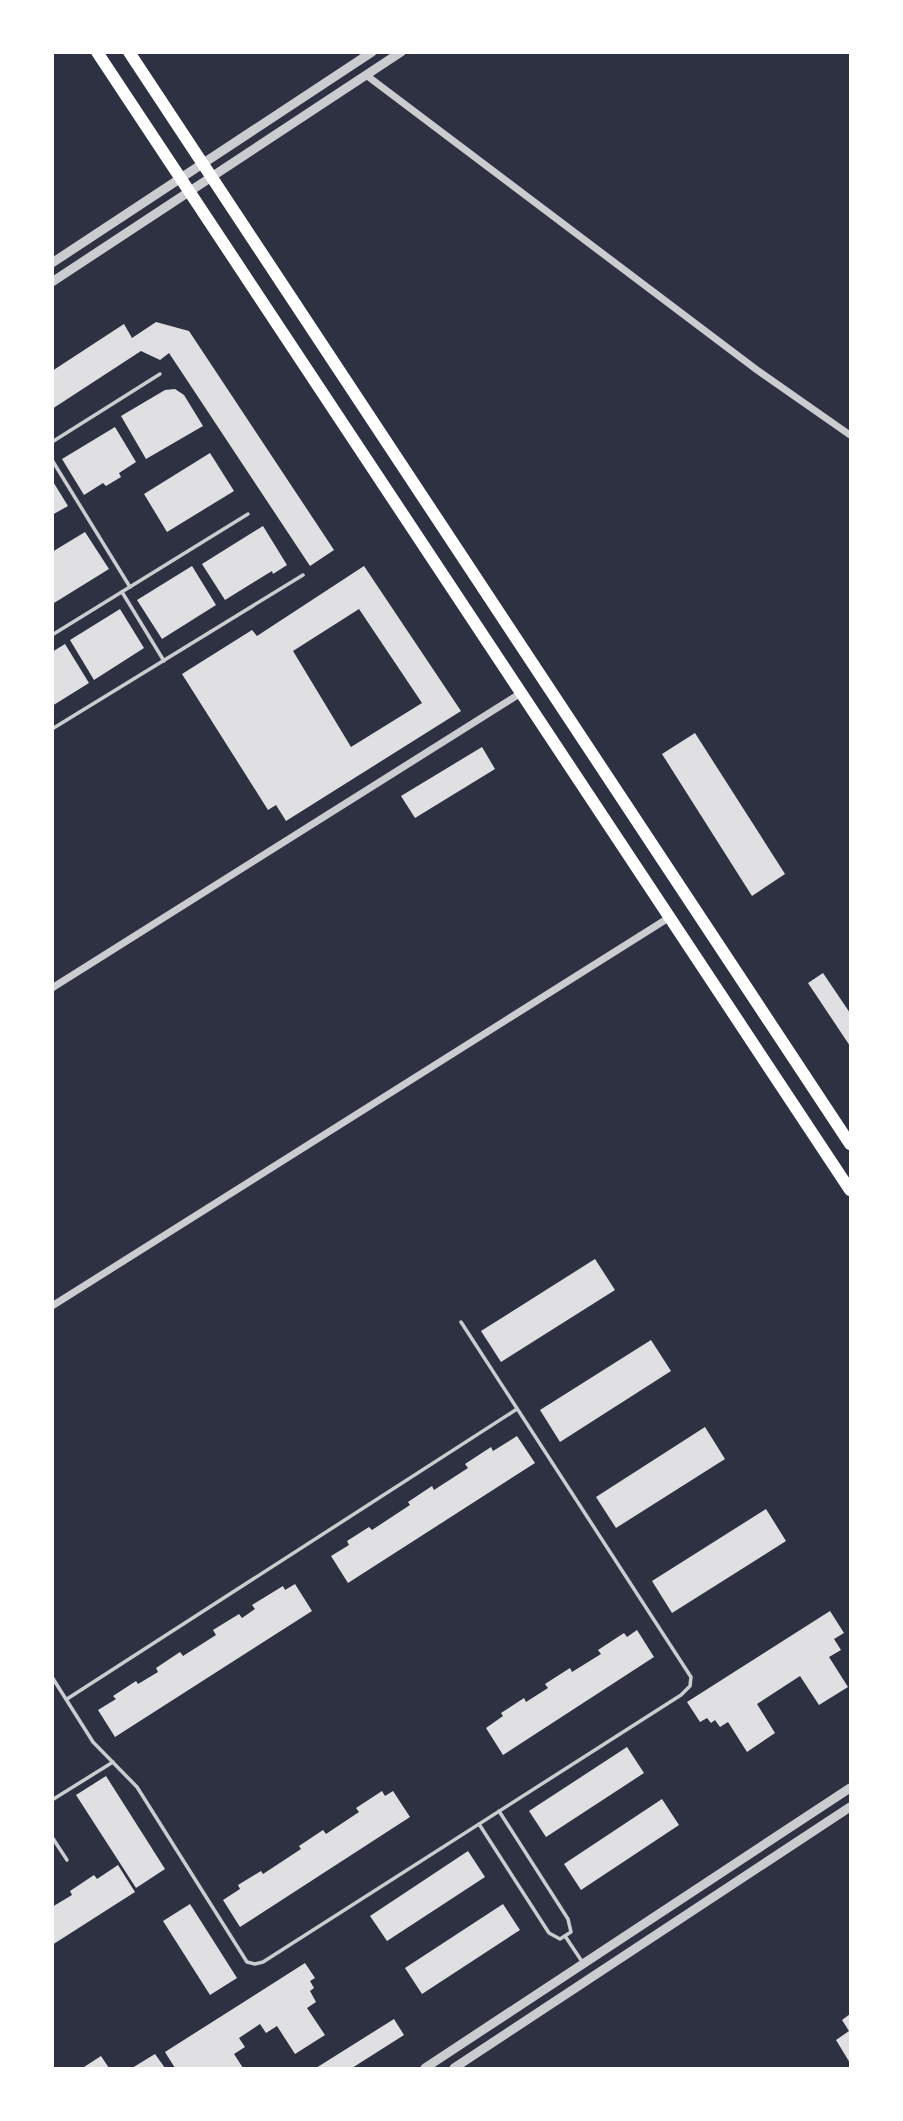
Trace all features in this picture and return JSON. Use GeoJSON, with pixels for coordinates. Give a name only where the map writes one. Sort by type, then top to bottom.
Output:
{"type":"FeatureCollection","features":[{"type":"Feature","properties":{"kind":"main road"},"geometry":{"type":"LineString","coordinates":[[97,52],[850,1190]]}},
{"type":"Feature","properties":{"kind":"main road"},"geometry":{"type":"LineString","coordinates":[[129,52],[850,1144]]}},
{"type":"Feature","properties":{"kind":"street"},"geometry":{"type":"LineString","coordinates":[[52,263],[372,52]]}},
{"type":"Feature","properties":{"kind":"street"},"geometry":{"type":"LineString","coordinates":[[52,282],[401,52]]}},
{"type":"Feature","properties":{"kind":"street"},"geometry":{"type":"LineString","coordinates":[[366,75],[757,370],[850,435]]}},
{"type":"Feature","properties":{"kind":"street"},"geometry":{"type":"LineString","coordinates":[[52,988],[521,693]]}},
{"type":"Feature","properties":{"kind":"street"},"geometry":{"type":"LineString","coordinates":[[52,1306],[670,917]]}},
{"type":"Feature","properties":{"kind":"street"},"geometry":{"type":"LineString","coordinates":[[425,2068],[850,1788]]}},
{"type":"Feature","properties":{"kind":"street"},"geometry":{"type":"LineString","coordinates":[[453,2068],[850,1807]]}},
{"type":"Feature","properties":{"kind":"lane"},"geometry":{"type":"LineString","coordinates":[[52,442],[160,374]]}},
{"type":"Feature","properties":{"kind":"lane"},"geometry":{"type":"LineString","coordinates":[[52,460],[130,587]]}},
{"type":"Feature","properties":{"kind":"lane"},"geometry":{"type":"LineString","coordinates":[[52,635],[248,514]]}},
{"type":"Feature","properties":{"kind":"lane"},"geometry":{"type":"LineString","coordinates":[[52,729],[303,575]]}},
{"type":"Feature","properties":{"kind":"lane"},"geometry":{"type":"LineString","coordinates":[[122,592],[163,661]]}},
{"type":"Feature","properties":{"kind":"lane"},"geometry":{"type":"LineString","coordinates":[[52,1677],[93,1742],[137,1787],[247,1962],[255,1964],[263,1962],[681,1695],[690,1686],[691,1677],[522,1412],[517,1409],[461,1322]]}},
{"type":"Feature","properties":{"kind":"lane"},"geometry":{"type":"LineString","coordinates":[[67,1699],[517,1409]]}},
{"type":"Feature","properties":{"kind":"lane"},"geometry":{"type":"LineString","coordinates":[[52,1800],[114,1762]]}},
{"type":"Feature","properties":{"kind":"lane"},"geometry":{"type":"LineString","coordinates":[[479,1824],[549,1933],[560,1939],[565,1936],[570,1932],[568,1919],[499,1811]]}},
{"type":"Feature","properties":{"kind":"lane"},"geometry":{"type":"LineString","coordinates":[[52,1837],[67,1860]]}},
{"type":"Feature","properties":{"kind":"lane"},"geometry":{"type":"LineString","coordinates":[[565,1936],[584,1964]]}},
{"type":"Feature","properties":{"kind":"building"},"geometry":{"type":"Polygon","coordinates":[[[156,322],[189,331],[334,550],[310,566],[169,353],[160,360],[141,351],[52,409],[52,371],[124,324],[132,338],[156,322]]]}},
{"type":"Feature","properties":{"kind":"building"},"geometry":{"type":"Polygon","coordinates":[[[175,389],[184,395],[203,426],[146,459],[121,416],[165,390],[175,389]]]}},
{"type":"Feature","properties":{"kind":"building"},"geometry":{"type":"Polygon","coordinates":[[[115,427],[136,462],[119,473],[121,477],[106,486],[103,483],[84,495],[62,459],[115,427]]]}},
{"type":"Feature","properties":{"kind":"building"},"geometry":{"type":"Polygon","coordinates":[[[210,453],[234,491],[167,532],[144,494],[210,453]]]}},
{"type":"Feature","properties":{"kind":"building"},"geometry":{"type":"Polygon","coordinates":[[[52,480],[68,506],[52,515],[52,480]]]}},
{"type":"Feature","properties":{"kind":"building"},"geometry":{"type":"Polygon","coordinates":[[[263,526],[287,565],[273,574],[272,571],[225,600],[202,564],[263,526]]]}},
{"type":"Feature","properties":{"kind":"building"},"geometry":{"type":"Polygon","coordinates":[[[85,532],[109,569],[54,603],[52,552],[85,532]]]}},
{"type":"Feature","properties":{"kind":"building"},"geometry":{"type":"Polygon","coordinates":[[[192,566],[216,605],[162,639],[137,600],[192,566]]]}},
{"type":"Feature","properties":{"kind":"building"},"geometry":{"type":"Polygon","coordinates":[[[364,566],[461,711],[286,821],[276,805],[268,810],[182,674],[252,630],[257,636],[364,566]],[[359,609],[293,651],[351,747],[422,703],[359,609]]]}},
{"type":"Feature","properties":{"kind":"building"},"geometry":{"type":"Polygon","coordinates":[[[120,609],[144,648],[94,680],[70,640],[120,609]]]}},
{"type":"Feature","properties":{"kind":"building"},"geometry":{"type":"Polygon","coordinates":[[[65,644],[89,683],[52,706],[52,652],[65,644]]]}},
{"type":"Feature","properties":{"kind":"building"},"geometry":{"type":"Polygon","coordinates":[[[695,733],[785,874],[752,896],[662,754],[695,733]]]}},
{"type":"Feature","properties":{"kind":"building"},"geometry":{"type":"Polygon","coordinates":[[[482,747],[495,769],[415,818],[401,796],[482,747]]]}},
{"type":"Feature","properties":{"kind":"building"},"geometry":{"type":"Polygon","coordinates":[[[823,973],[850,1013],[850,1046],[808,983],[823,973]]]}},
{"type":"Feature","properties":{"kind":"building"},"geometry":{"type":"Polygon","coordinates":[[[595,1259],[615,1290],[501,1362],[481,1331],[595,1259]]]}},
{"type":"Feature","properties":{"kind":"building"},"geometry":{"type":"Polygon","coordinates":[[[651,1340],[671,1371],[560,1442],[540,1410],[651,1340]]]}},
{"type":"Feature","properties":{"kind":"building"},"geometry":{"type":"Polygon","coordinates":[[[705,1427],[725,1459],[616,1528],[596,1497],[705,1427]]]}},
{"type":"Feature","properties":{"kind":"building"},"geometry":{"type":"Polygon","coordinates":[[[517,1436],[535,1463],[348,1583],[331,1556],[349,1545],[347,1541],[369,1527],[372,1530],[410,1505],[408,1502],[432,1486],[434,1490],[468,1468],[465,1464],[491,1447],[493,1451],[517,1436]]]}},
{"type":"Feature","properties":{"kind":"building"},"geometry":{"type":"Polygon","coordinates":[[[766,1509],[786,1541],[672,1613],[652,1581],[766,1509]]]}},
{"type":"Feature","properties":{"kind":"building"},"geometry":{"type":"Polygon","coordinates":[[[295,1584],[312,1611],[115,1737],[98,1710],[116,1699],[113,1696],[136,1681],[138,1684],[158,1672],[156,1668],[180,1652],[183,1656],[216,1635],[213,1630],[239,1614],[242,1618],[255,1609],[252,1605],[283,1586],[285,1590],[295,1584]]]}},
{"type":"Feature","properties":{"kind":"building"},"geometry":{"type":"Polygon","coordinates":[[[830,1611],[844,1633],[834,1639],[841,1650],[829,1657],[848,1687],[819,1705],[800,1676],[757,1704],[775,1733],[747,1752],[728,1722],[720,1727],[715,1720],[711,1723],[707,1718],[700,1722],[687,1702],[830,1611]]]}},
{"type":"Feature","properties":{"kind":"building"},"geometry":{"type":"Polygon","coordinates":[[[637,1630],[654,1657],[503,1755],[486,1728],[503,1716],[501,1713],[524,1698],[526,1702],[548,1688],[545,1684],[570,1668],[572,1672],[601,1654],[598,1650],[624,1633],[627,1637],[637,1630]]]}},
{"type":"Feature","properties":{"kind":"building"},"geometry":{"type":"Polygon","coordinates":[[[627,1747],[644,1773],[546,1837],[529,1811],[627,1747]]]}},
{"type":"Feature","properties":{"kind":"building"},"geometry":{"type":"Polygon","coordinates":[[[106,1776],[165,1869],[136,1888],[76,1795],[106,1776]]]}},
{"type":"Feature","properties":{"kind":"building"},"geometry":{"type":"Polygon","coordinates":[[[382,1791],[385,1796],[393,1791],[410,1817],[240,1927],[223,1900],[240,1889],[238,1885],[261,1871],[263,1874],[301,1849],[299,1846],[323,1830],[326,1834],[359,1812],[356,1808],[382,1791]]]}},
{"type":"Feature","properties":{"kind":"building"},"geometry":{"type":"Polygon","coordinates":[[[662,1799],[679,1825],[581,1890],[564,1864],[662,1799]]]}},
{"type":"Feature","properties":{"kind":"building"},"geometry":{"type":"Polygon","coordinates":[[[468,1851],[485,1877],[387,1941],[370,1916],[468,1851]]]}},
{"type":"Feature","properties":{"kind":"building"},"geometry":{"type":"Polygon","coordinates":[[[118,1865],[135,1892],[52,1945],[52,1907],[72,1895],[70,1891],[94,1875],[97,1879],[118,1865]]]}},
{"type":"Feature","properties":{"kind":"building"},"geometry":{"type":"Polygon","coordinates":[[[190,1904],[237,1978],[210,1995],[163,1921],[190,1904]]]}},
{"type":"Feature","properties":{"kind":"building"},"geometry":{"type":"Polygon","coordinates":[[[503,1904],[520,1930],[422,1994],[405,1968],[503,1904]]]}},
{"type":"Feature","properties":{"kind":"building"},"geometry":{"type":"Polygon","coordinates":[[[305,1963],[315,1978],[310,1981],[314,1988],[310,1991],[316,2002],[307,2008],[325,2035],[295,2054],[277,2026],[266,2033],[260,2024],[239,2038],[245,2047],[234,2054],[243,2068],[175,2068],[165,2052],[305,1963]]]}},
{"type":"Feature","properties":{"kind":"building"},"geometry":{"type":"Polygon","coordinates":[[[850,2014],[850,2063],[836,2040],[849,2031],[842,2020],[850,2014]]]}},
{"type":"Feature","properties":{"kind":"building"},"geometry":{"type":"Polygon","coordinates":[[[394,2019],[404,2035],[352,2068],[316,2068],[394,2019]]]}},
{"type":"Feature","properties":{"kind":"building"},"geometry":{"type":"Polygon","coordinates":[[[155,2054],[165,2068],[132,2068],[155,2054]]]}},
{"type":"Feature","properties":{"kind":"building"},"geometry":{"type":"Polygon","coordinates":[[[101,2056],[109,2068],[84,2067],[101,2056]]]}}]}
